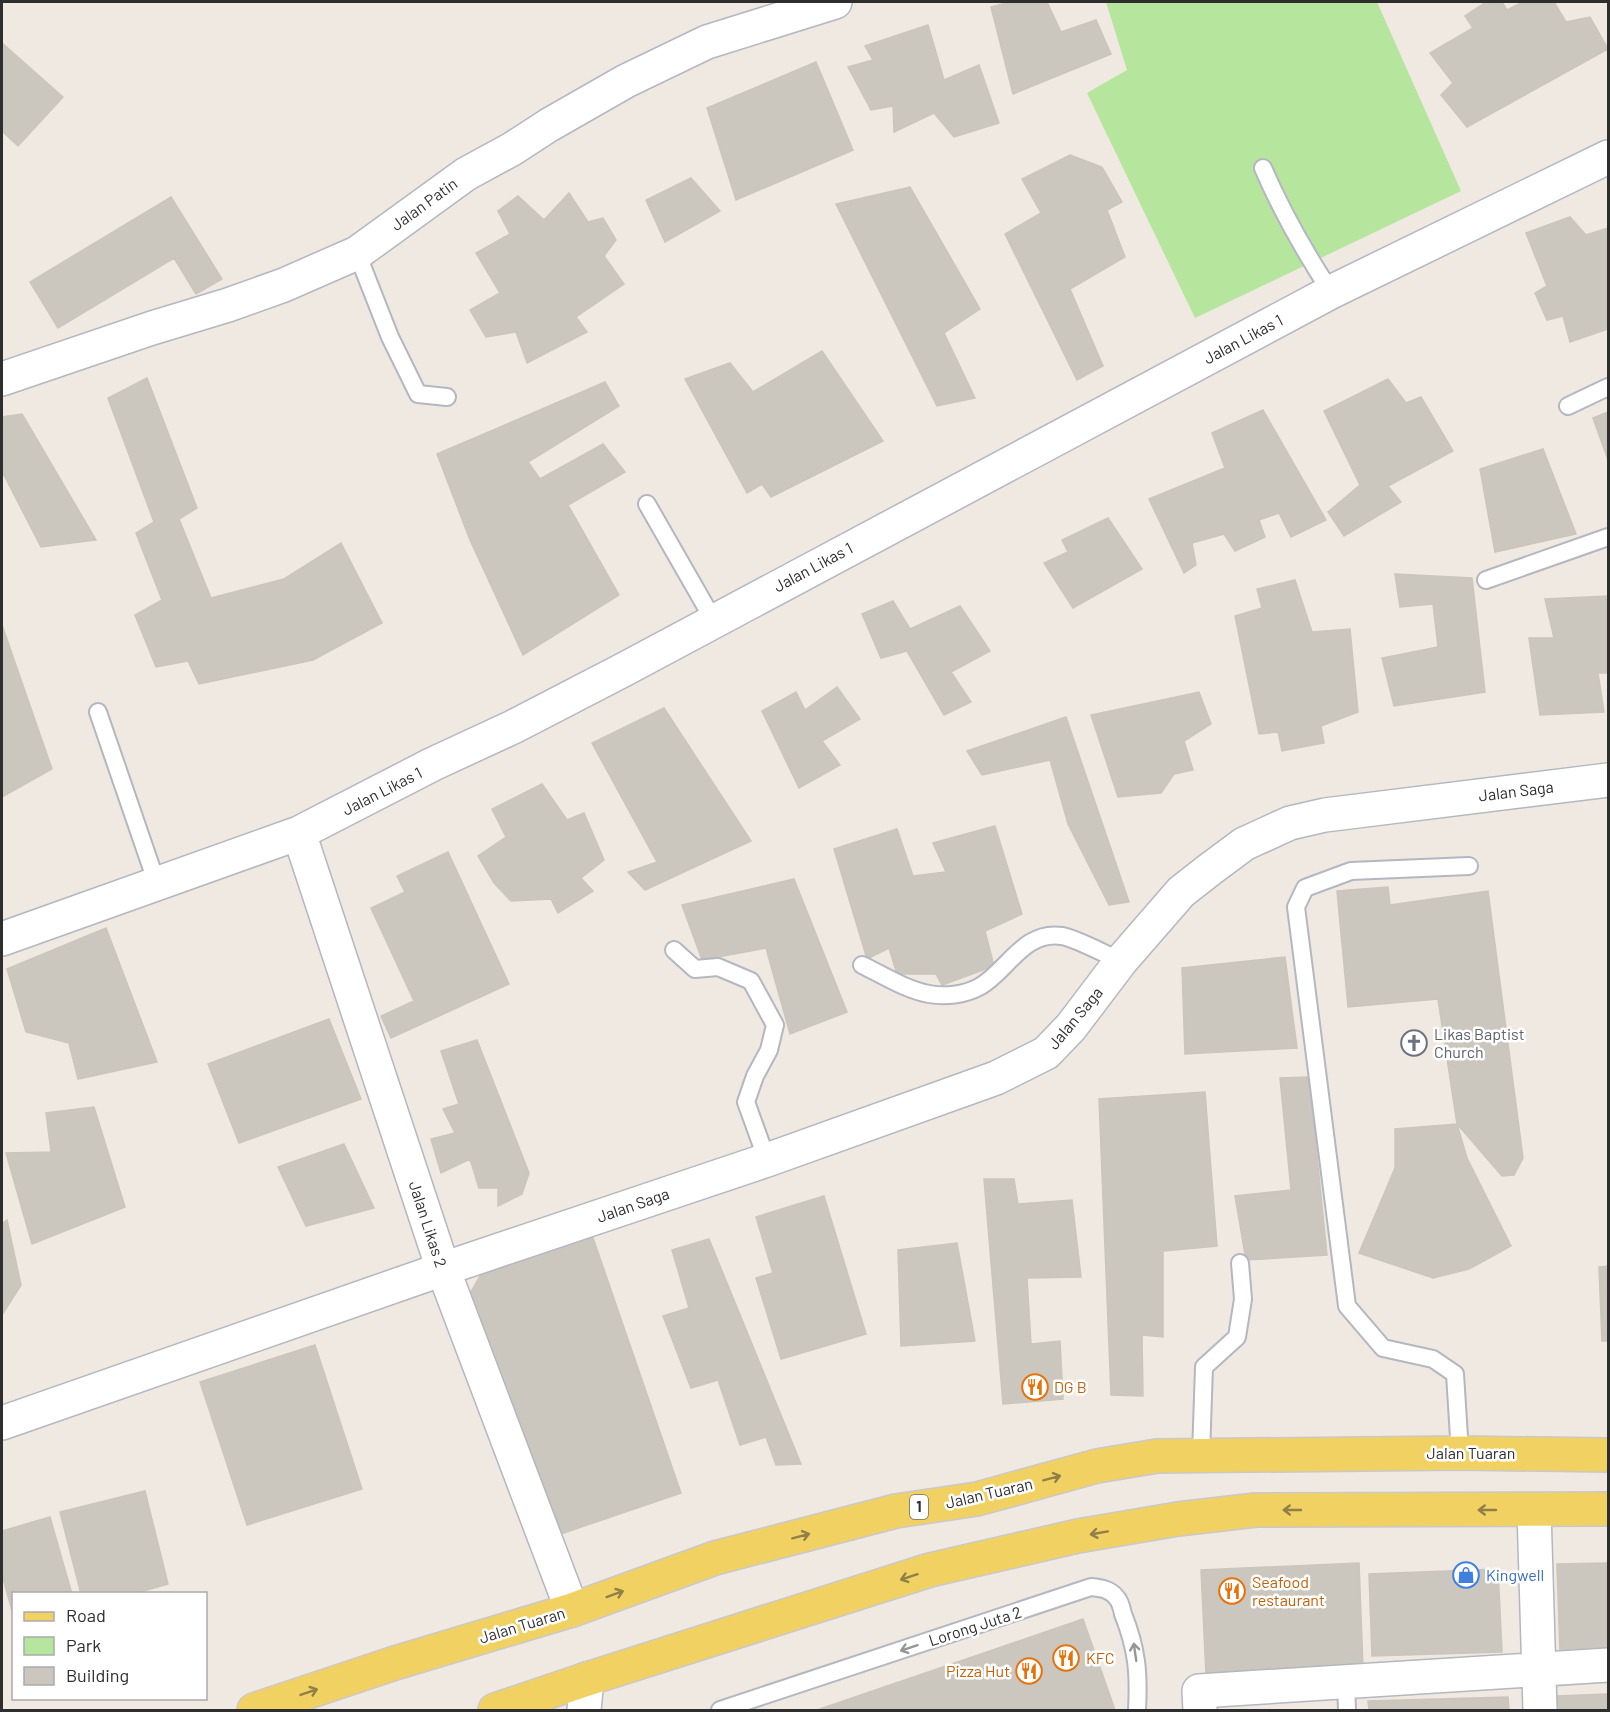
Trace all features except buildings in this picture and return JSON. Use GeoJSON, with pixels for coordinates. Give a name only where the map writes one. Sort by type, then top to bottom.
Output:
{"type":"FeatureCollection","features":[{"type":"Feature","properties":{"kind":"main road","name":"Jalan Tuaran"},"geometry":{"type":"LineString","coordinates":[[254,1710],[396,1663],[572,1610],[715,1558],[896,1510],[977,1499],[1098,1466],[1157,1456],[1201,1455],[1460,1453],[1608,1455]]}},
{"type":"Feature","properties":{"kind":"main road"},"geometry":{"type":"LineString","coordinates":[[495,1710],[585,1695],[930,1570],[1078,1536],[1178,1519],[1257,1510],[1608,1509]]}},
{"type":"Feature","properties":{"kind":"street","name":"Jalan Patin"},"geometry":{"type":"LineString","coordinates":[[2,380],[284,285],[357,253],[465,174],[626,81],[707,42],[835,2]]}},
{"type":"Feature","properties":{"kind":"street","name":"Jalan Likas 1"},"geometry":{"type":"LineString","coordinates":[[2,939],[299,833],[433,764],[523,722],[1330,292],[1608,157]]}},
{"type":"Feature","properties":{"kind":"street","name":"Jalan Saga"},"geometry":{"type":"LineString","coordinates":[[2,1423],[442,1269],[767,1160],[996,1078],[1046,1053],[1071,1027],[1121,961],[1181,892],[1244,844],[1290,823],[1325,815],[1608,780]]}},
{"type":"Feature","properties":{"kind":"street","name":"Jalan Likas 2"},"geometry":{"type":"LineString","coordinates":[[299,833],[442,1269],[572,1610]]}},
{"type":"Feature","properties":{"kind":"street"},"geometry":{"type":"LineString","coordinates":[[1534,1510],[1540,1710]]}},
{"type":"Feature","properties":{"kind":"street"},"geometry":{"type":"LineString","coordinates":[[1199,1701],[1346,1696],[1539,1669],[1608,1665]]}},
{"type":"Feature","properties":{"kind":"lane"},"geometry":{"type":"LineString","coordinates":[[1263,168],[1282,213],[1330,292]]}},
{"type":"Feature","properties":{"kind":"lane"},"geometry":{"type":"LineString","coordinates":[[357,253],[390,337],[418,394],[447,397]]}},
{"type":"Feature","properties":{"kind":"lane"},"geometry":{"type":"LineString","coordinates":[[1568,406],[1608,387]]}},
{"type":"Feature","properties":{"kind":"lane"},"geometry":{"type":"LineString","coordinates":[[647,504],[714,621]]}},
{"type":"Feature","properties":{"kind":"lane"},"geometry":{"type":"LineString","coordinates":[[1486,580],[1608,537]]}},
{"type":"Feature","properties":{"kind":"lane"},"geometry":{"type":"LineString","coordinates":[[98,712],[157,884]]}},
{"type":"Feature","properties":{"kind":"lane"},"geometry":{"type":"LineString","coordinates":[[1460,1453],[1455,1374],[1433,1359],[1383,1348],[1347,1306],[1296,907],[1305,888],[1351,871],[1469,866]]}},
{"type":"Feature","properties":{"kind":"lane"},"geometry":{"type":"LineString","coordinates":[[862,965],[929,994],[957,994],[979,987],[1025,945],[1044,937],[1062,936],[1121,961]]}},
{"type":"Feature","properties":{"kind":"lane"},"geometry":{"type":"LineString","coordinates":[[674,950],[694,969],[718,967],[751,981],[776,1026],[769,1050],[755,1076],[746,1102],[767,1160]]}},
{"type":"Feature","properties":{"kind":"lane"},"geometry":{"type":"LineString","coordinates":[[1201,1455],[1204,1367],[1237,1337],[1243,1299],[1240,1263]]}},
{"type":"Feature","properties":{"kind":"lane","name":"Lorong Juta 2"},"geometry":{"type":"LineString","coordinates":[[720,1710],[1091,1587],[1103,1588],[1116,1597],[1135,1645],[1139,1683],[1137,1710]]}},
{"type":"Feature","properties":{"kind":"green space"},"geometry":{"type":"Polygon","coordinates":[[[1106,2],[1377,2],[1461,191],[1195,318],[1087,93],[1127,70],[1106,2]]]}},
{"type":"Feature","properties":{"kind":"place","name":"Likas Baptist Church"},"geometry":{"type":"Point","coordinates":[1414,1043]}},
{"type":"Feature","properties":{"kind":"place","name":"DG B"},"geometry":{"type":"Point","coordinates":[1035,1387]}},
{"type":"Feature","properties":{"kind":"place","name":"Kingwell"},"geometry":{"type":"Point","coordinates":[1466,1575]}},
{"type":"Feature","properties":{"kind":"place","name":"Seafood restaurant"},"geometry":{"type":"Point","coordinates":[1232,1591]}},
{"type":"Feature","properties":{"kind":"place","name":"KFC"},"geometry":{"type":"Point","coordinates":[1066,1658]}},
{"type":"Feature","properties":{"kind":"place","name":"Pizza Hut"},"geometry":{"type":"Point","coordinates":[1029,1671]}}]}
